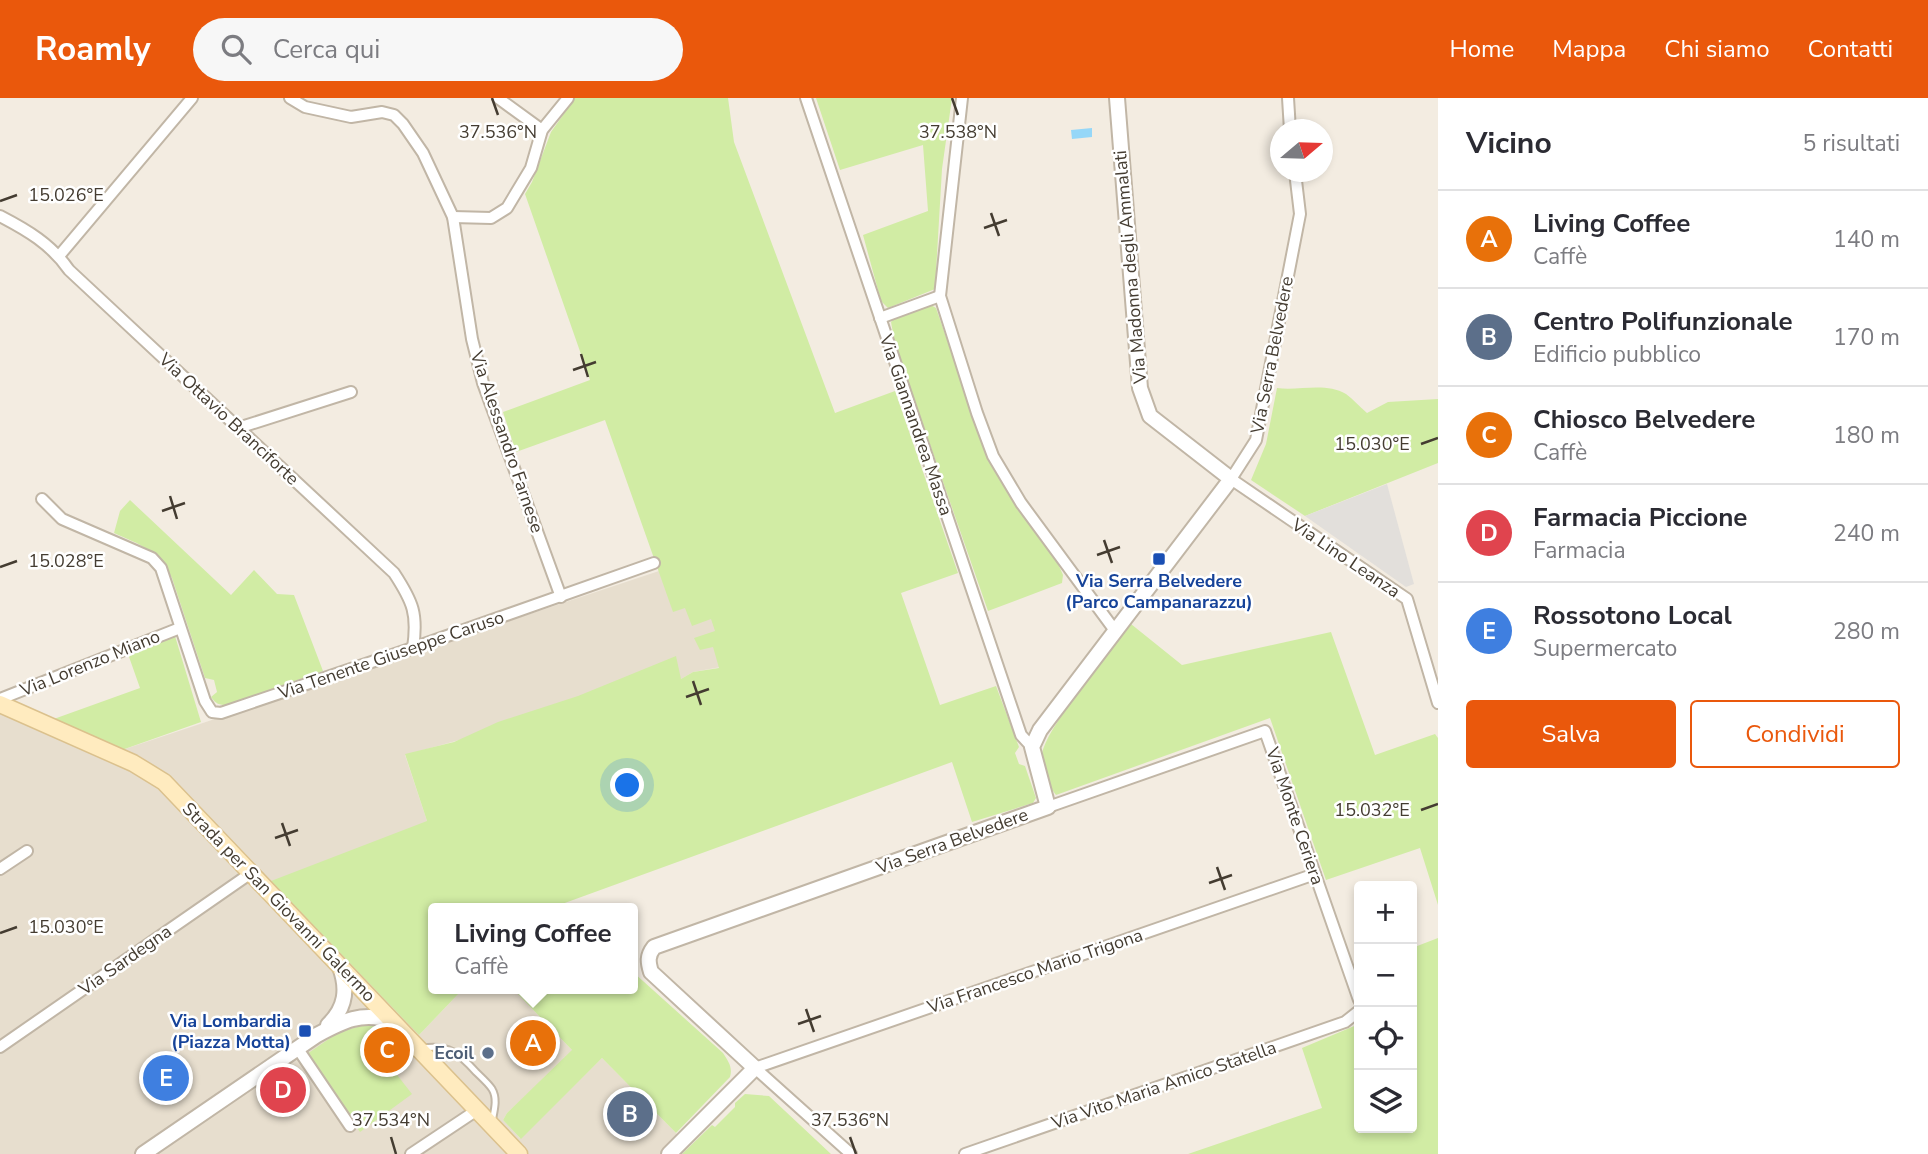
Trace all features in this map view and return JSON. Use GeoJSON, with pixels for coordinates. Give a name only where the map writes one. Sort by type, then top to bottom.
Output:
{"type":"FeatureCollection","features":[{"type":"Feature","properties":{"kind":"main road","name":"Strada per San Giovanni Galermo"},"geometry":{"type":"LineString","coordinates":[[0,701],[151,773],[173,792],[518,1154]]}},
{"type":"Feature","properties":{"kind":"street"},"geometry":{"type":"LineString","coordinates":[[59,256],[192,98]]}},
{"type":"Feature","properties":{"kind":"street","name":"Via Alessandro Farnese"},"geometry":{"type":"LineString","coordinates":[[290,98],[304,107],[351,117],[382,112],[394,115],[423,153],[453,217],[472,339],[484,383],[561,597]]}},
{"type":"Feature","properties":{"kind":"street"},"geometry":{"type":"LineString","coordinates":[[498,98],[542,130]]}},
{"type":"Feature","properties":{"kind":"street"},"geometry":{"type":"LineString","coordinates":[[453,217],[491,218],[507,208],[531,168],[542,130],[568,98]]}},
{"type":"Feature","properties":{"kind":"street","name":"Via Giannandrea Massa"},"geometry":{"type":"LineString","coordinates":[[806,98],[1021,735],[1032,747]]}},
{"type":"Feature","properties":{"kind":"street"},"geometry":{"type":"LineString","coordinates":[[962,98],[940,296],[993,456],[1021,503],[1116,632]]}},
{"type":"Feature","properties":{"kind":"street","name":"Via Madonna degli Ammalati"},"geometry":{"type":"LineString","coordinates":[[1117,98],[1140,388],[1150,416],[1231,479]]}},
{"type":"Feature","properties":{"kind":"street"},"geometry":{"type":"LineString","coordinates":[[1288,98],[1289,119]]}},
{"type":"Feature","properties":{"kind":"street","name":"Via Serra Belvedere"},"geometry":{"type":"LineString","coordinates":[[755,1068],[651,972],[649,954],[654,947],[1048,807],[1032,747],[1040,730],[1231,479],[1256,440],[1300,214],[1296,182]]}},
{"type":"Feature","properties":{"kind":"street","name":"Via Ottavio Branciforte"},"geometry":{"type":"LineString","coordinates":[[0,216],[33,233],[59,256],[69,270],[394,573],[407,593],[417,623],[413,648]]}},
{"type":"Feature","properties":{"kind":"street"},"geometry":{"type":"LineString","coordinates":[[880,318],[940,296]]}},
{"type":"Feature","properties":{"kind":"street"},"geometry":{"type":"LineString","coordinates":[[239,428],[351,392]]}},
{"type":"Feature","properties":{"kind":"street","name":"Via Lino Leanza"},"geometry":{"type":"LineString","coordinates":[[1231,479],[1407,599],[1438,703]]}},
{"type":"Feature","properties":{"kind":"street"},"geometry":{"type":"LineString","coordinates":[[42,499],[62,519],[152,558],[160,568],[180,628]]}},
{"type":"Feature","properties":{"kind":"street","name":"Via Tenente Giuseppe Caruso"},"geometry":{"type":"LineString","coordinates":[[180,628],[205,701],[212,712],[221,713],[653,563]]}},
{"type":"Feature","properties":{"kind":"street","name":"Via Lorenzo Miano"},"geometry":{"type":"LineString","coordinates":[[0,701],[180,628]]}},
{"type":"Feature","properties":{"kind":"street","name":"Via Monte Ceriera"},"geometry":{"type":"LineString","coordinates":[[1048,807],[1265,731],[1354,986]]}},
{"type":"Feature","properties":{"kind":"street"},"geometry":{"type":"LineString","coordinates":[[0,869],[27,851]]}},
{"type":"Feature","properties":{"kind":"street","name":"Via Sardegna"},"geometry":{"type":"LineString","coordinates":[[0,1047],[251,873]]}},
{"type":"Feature","properties":{"kind":"street","name":"Via Francesco Mario Trigona"},"geometry":{"type":"LineString","coordinates":[[755,1068],[1315,874]]}},
{"type":"Feature","properties":{"kind":"street"},"geometry":{"type":"LineString","coordinates":[[340,967],[345,979],[345,1015]]}},
{"type":"Feature","properties":{"kind":"street"},"geometry":{"type":"LineString","coordinates":[[144,1154],[345,1015],[353,1002],[368,996]]}},
{"type":"Feature","properties":{"kind":"street"},"geometry":{"type":"LineString","coordinates":[[345,1015],[378,1017],[392,1021]]}},
{"type":"Feature","properties":{"kind":"street","name":"Via Vito Maria Amico Statella"},"geometry":{"type":"LineString","coordinates":[[965,1154],[1345,1023],[1354,1015]]}},
{"type":"Feature","properties":{"kind":"street"},"geometry":{"type":"LineString","coordinates":[[298,1049],[350,1126]]}},
{"type":"Feature","properties":{"kind":"street"},"geometry":{"type":"LineString","coordinates":[[668,1154],[755,1068],[851,1154]]}},
{"type":"Feature","properties":{"kind":"street"},"geometry":{"type":"LineString","coordinates":[[411,1154],[477,1110]]}},
{"type":"Feature","properties":{"kind":"lane"},"geometry":{"type":"LineString","coordinates":[[418,1049],[436,1046],[449,1048],[461,1055],[493,1090],[496,1107],[491,1125]]}},
{"type":"Feature","properties":{"kind":"shaded area"},"geometry":{"type":"Polygon","coordinates":[[[1387,484],[1414,584],[1406,587],[1305,516],[1387,484]]]}},
{"type":"Feature","properties":{"kind":"shaded area"},"geometry":{"type":"Polygon","coordinates":[[[671,567],[710,605],[732,665],[693,672],[681,679],[405,755],[427,821],[419,1035],[458,994],[518,994],[573,1051],[507,1113],[503,1120],[520,1138],[602,1058],[676,1133],[686,1150],[682,1154],[0,1154],[0,697],[119,751],[671,567]]]}},
{"type":"Feature","properties":{"kind":"green space"},"geometry":{"type":"Polygon","coordinates":[[[575,98],[728,98],[734,142],[835,413],[895,391],[958,573],[901,593],[940,705],[996,686],[1019,747],[1015,753],[1019,764],[1025,766],[1036,798],[1033,803],[972,822],[952,762],[565,903],[428,903],[428,994],[458,994],[419,1035],[271,881],[427,821],[405,754],[454,742],[498,722],[578,696],[676,656],[681,679],[693,672],[719,668],[713,647],[700,650],[694,638],[715,631],[711,619],[692,626],[685,608],[673,612],[605,420],[516,452],[503,412],[590,380],[525,194],[551,132],[575,98]]]}},
{"type":"Feature","properties":{"kind":"green space"},"geometry":{"type":"Polygon","coordinates":[[[816,98],[952,98],[942,169],[935,289],[888,308],[881,301],[863,235],[928,211],[923,145],[840,170],[816,98]]]}},
{"type":"Feature","properties":{"kind":"green space"},"geometry":{"type":"Polygon","coordinates":[[[931,305],[936,308],[973,415],[1063,575],[1062,583],[988,611],[895,344],[891,322],[896,316],[931,305]]]}},
{"type":"Feature","properties":{"kind":"green space"},"geometry":{"type":"Polygon","coordinates":[[[1277,388],[1338,390],[1349,396],[1367,413],[1388,402],[1438,399],[1438,463],[1305,516],[1251,480],[1266,444],[1277,388]]]}},
{"type":"Feature","properties":{"kind":"green space"},"geometry":{"type":"Polygon","coordinates":[[[130,500],[231,595],[254,570],[277,594],[294,595],[323,671],[227,705],[214,701],[211,697],[217,692],[214,680],[205,678],[167,569],[148,550],[114,533],[120,511],[130,500]]]}},
{"type":"Feature","properties":{"kind":"green space"},"geometry":{"type":"Polygon","coordinates":[[[1131,624],[1182,665],[1331,632],[1375,755],[1435,734],[1438,738],[1438,905],[1420,848],[1326,880],[1270,718],[1056,795],[1043,765],[1042,755],[1046,743],[1066,709],[1131,624]]]}},
{"type":"Feature","properties":{"kind":"green space"},"geometry":{"type":"Polygon","coordinates":[[[175,636],[201,722],[119,751],[51,720],[140,688],[128,654],[175,636]]]}},
{"type":"Feature","properties":{"kind":"green space"},"geometry":{"type":"Polygon","coordinates":[[[1438,938],[1438,1154],[1188,1154],[1322,1108],[1302,1048],[1354,1026],[1354,1133],[1417,1133],[1417,946],[1438,938]]]}},
{"type":"Feature","properties":{"kind":"green space"},"geometry":{"type":"Polygon","coordinates":[[[638,976],[723,1053],[731,1073],[676,1133],[602,1058],[521,1139],[503,1120],[507,1113],[572,1050],[518,994],[638,994],[638,976]]]}},
{"type":"Feature","properties":{"kind":"green space"},"geometry":{"type":"Polygon","coordinates":[[[369,1024],[392,1031],[376,1048],[412,1094],[360,1132],[307,1054],[339,1032],[369,1024]]]}},
{"type":"Feature","properties":{"kind":"green space"},"geometry":{"type":"Polygon","coordinates":[[[745,1094],[769,1096],[831,1154],[682,1154],[712,1125],[715,1127],[745,1094]]]}},
{"type":"Feature","properties":{"kind":"water"},"geometry":{"type":"Polygon","coordinates":[[[1092,128],[1092,137],[1072,139],[1071,130],[1092,128]]]}},
{"type":"Feature","properties":{"kind":"place","name":"Via Serra Belvedere (Parco Campanarazzu)"},"geometry":{"type":"Point","coordinates":[1159,559]}},
{"type":"Feature","properties":{"kind":"place","name":"Via Lombardia (Piazza Motta)"},"geometry":{"type":"Point","coordinates":[305,1031]}},
{"type":"Feature","properties":{"kind":"place","name":"Living Coffee"},"geometry":{"type":"Point","coordinates":[533,1043]}},
{"type":"Feature","properties":{"kind":"place","name":"Chiosco Belvedere"},"geometry":{"type":"Point","coordinates":[387,1050]}},
{"type":"Feature","properties":{"kind":"place","name":"Ecoil"},"geometry":{"type":"Point","coordinates":[488,1053]}},
{"type":"Feature","properties":{"kind":"place","name":"Rossotono Local"},"geometry":{"type":"Point","coordinates":[166,1078]}},
{"type":"Feature","properties":{"kind":"place","name":"Farmacia Piccione"},"geometry":{"type":"Point","coordinates":[283,1090]}},
{"type":"Feature","properties":{"kind":"place","name":"Centro Polifunzionale"},"geometry":{"type":"Point","coordinates":[630,1114]}}]}
